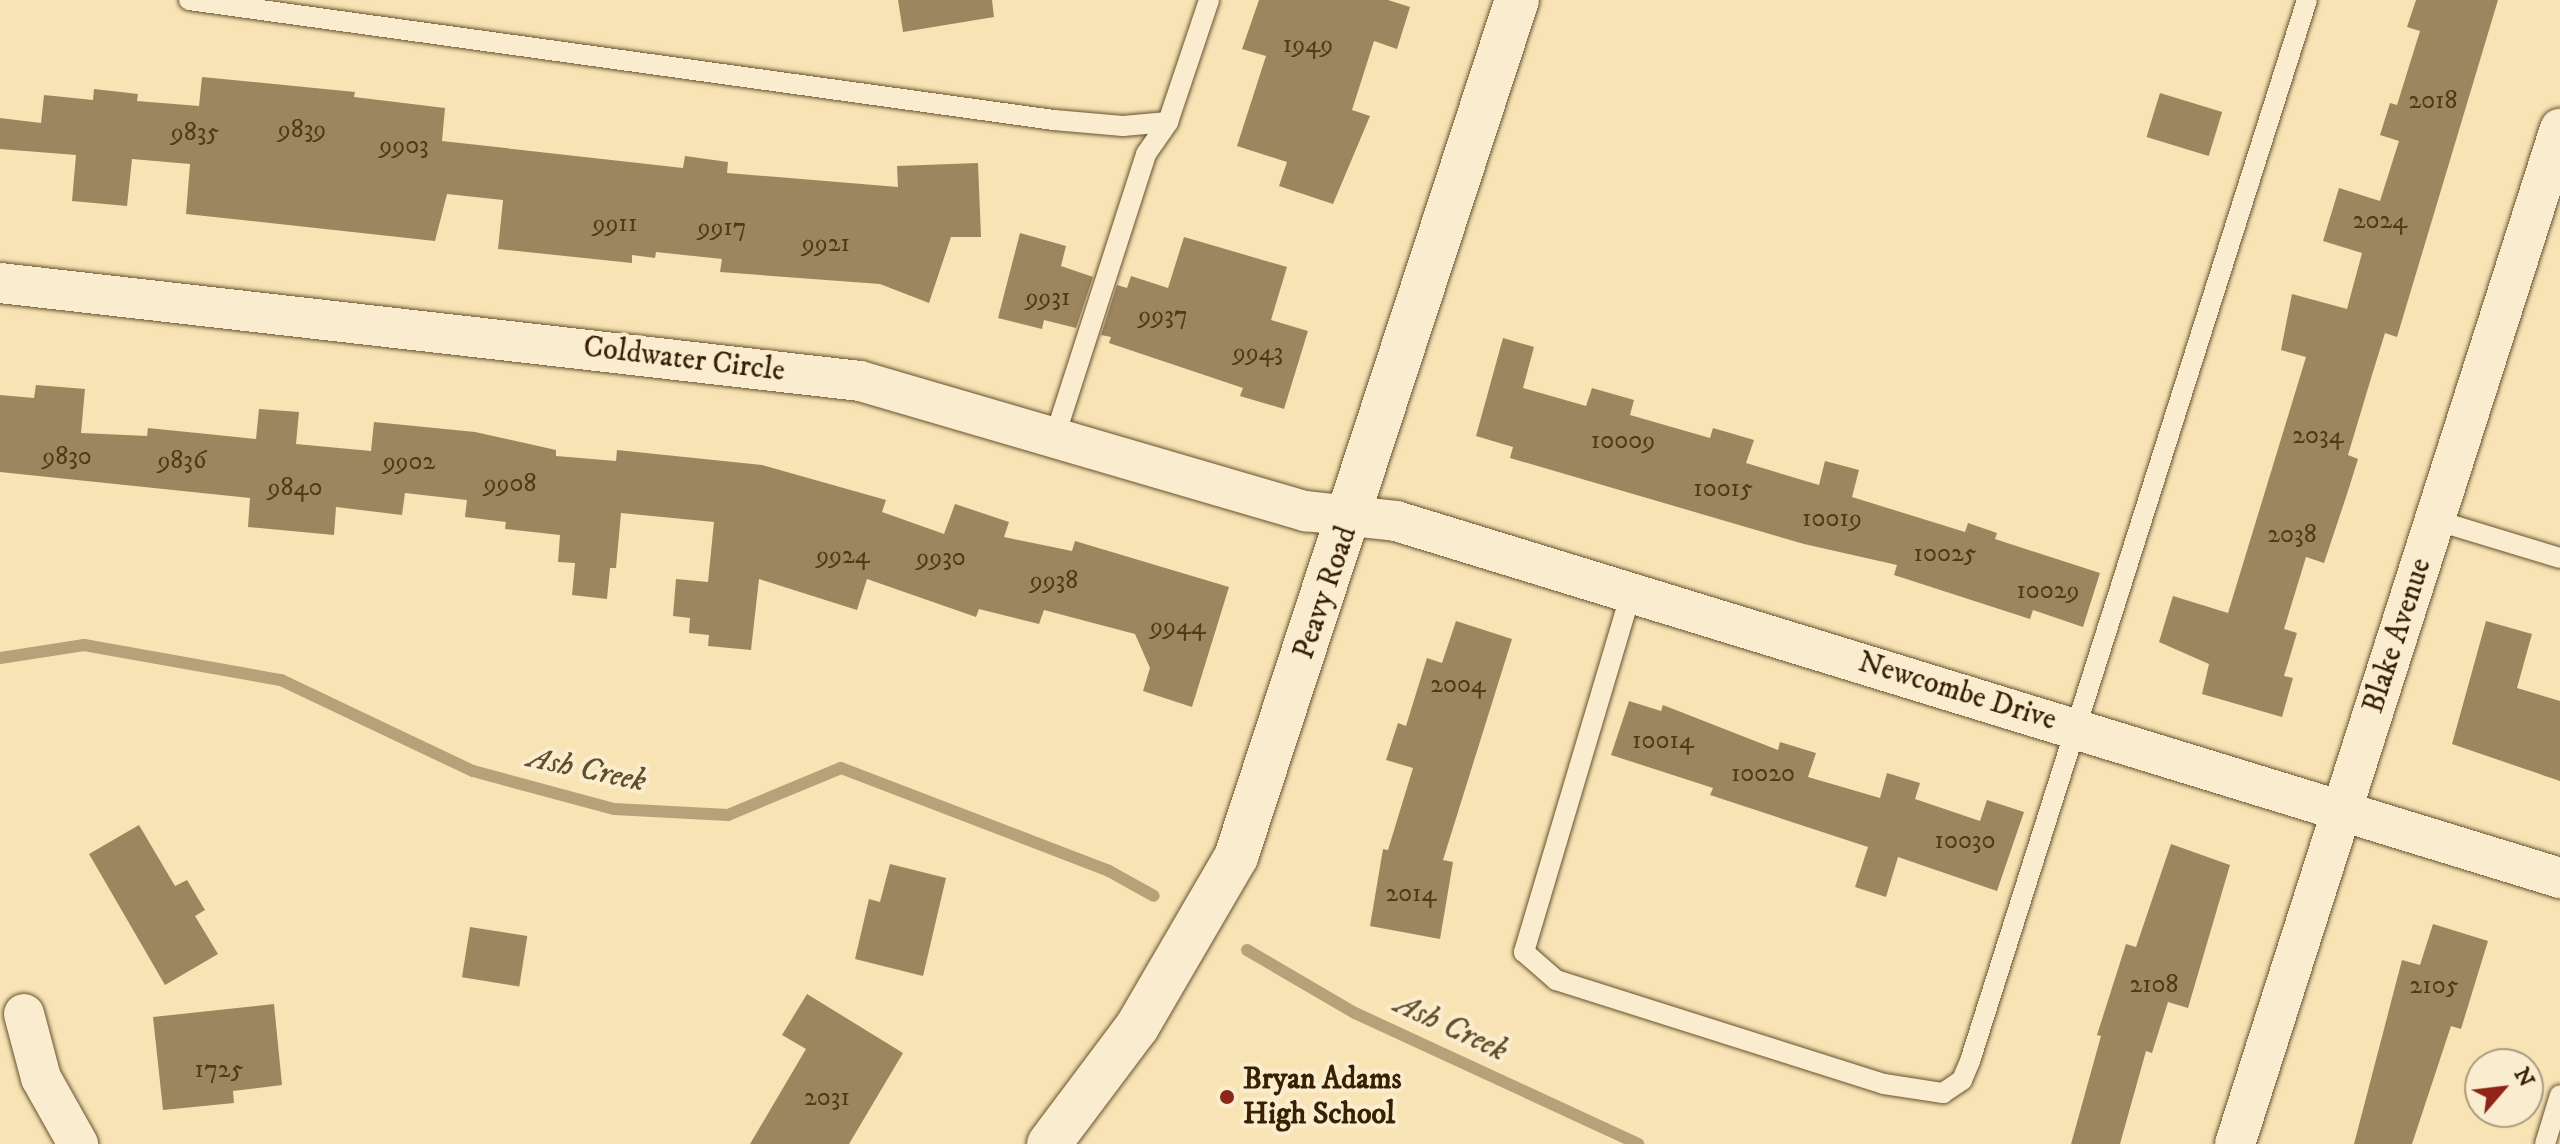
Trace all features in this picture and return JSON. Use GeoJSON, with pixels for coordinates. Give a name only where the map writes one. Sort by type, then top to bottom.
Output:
{"type":"FeatureCollection","features":[{"type":"Feature","properties":{"kind":"street","name":"Peavy Road"},"geometry":{"type":"LineString","coordinates":[[1049,1144],[1137,1027],[1236,857],[1352,516],[1517,0]]}},
{"type":"Feature","properties":{"kind":"street","name":"Blake Avenue"},"geometry":{"type":"LineString","coordinates":[[2235,1144],[2435,520],[2545,232],[2560,129]]}},
{"type":"Feature","properties":{"kind":"street","name":"Coldwater Circle"},"geometry":{"type":"LineString","coordinates":[[0,283],[860,381],[1306,511],[1352,516]]}},
{"type":"Feature","properties":{"kind":"street","name":"Newcombe Drive"},"geometry":{"type":"LineString","coordinates":[[1352,516],[1396,521],[2560,878]]}},
{"type":"Feature","properties":{"kind":"street"},"geometry":{"type":"LineString","coordinates":[[24,1014],[41,1078],[78,1144]]}},
{"type":"Feature","properties":{"kind":"lane"},"geometry":{"type":"LineString","coordinates":[[189,0],[1054,120],[1123,126],[1168,122]]}},
{"type":"Feature","properties":{"kind":"lane"},"geometry":{"type":"LineString","coordinates":[[1055,436],[1146,154],[1168,122],[1209,0]]}},
{"type":"Feature","properties":{"kind":"lane"},"geometry":{"type":"LineString","coordinates":[[1631,593],[1524,952],[1556,980],[1884,1084],[1943,1093],[1962,1080],[2307,0]]}},
{"type":"Feature","properties":{"kind":"lane"},"geometry":{"type":"LineString","coordinates":[[2435,520],[2560,558]]}},
{"type":"Feature","properties":{"kind":"lane"},"geometry":{"type":"LineString","coordinates":[[2545,1144],[2560,1095]]}},
{"type":"Feature","properties":{"kind":"building"},"geometry":{"type":"Polygon","coordinates":[[[898,0],[992,0],[994,17],[903,32],[898,0]]]}},
{"type":"Feature","properties":{"kind":"building"},"geometry":{"type":"Polygon","coordinates":[[[1259,0],[1388,0],[1410,7],[1397,49],[1374,41],[1352,110],[1370,116],[1333,204],[1279,186],[1287,162],[1237,146],[1266,56],[1242,49],[1259,0]]]}},
{"type":"Feature","properties":{"kind":"building"},"geometry":{"type":"Polygon","coordinates":[[[2416,0],[2498,0],[2397,337],[2385,333],[2372,375],[2348,455],[2358,459],[2324,563],[2306,557],[2284,629],[2297,633],[2284,676],[2293,678],[2282,717],[2202,694],[2209,664],[2159,642],[2173,596],[2228,613],[2306,357],[2281,350],[2292,294],[2347,309],[2362,253],[2323,241],[2339,188],[2380,201],[2399,141],[2380,135],[2390,103],[2397,105],[2420,31],[2407,27],[2416,0]]]}},
{"type":"Feature","properties":{"kind":"building"},"geometry":{"type":"Polygon","coordinates":[[[202,77],[355,92],[354,97],[445,108],[442,141],[683,168],[685,156],[728,162],[727,173],[898,187],[897,166],[978,163],[981,237],[951,237],[929,303],[880,284],[720,272],[722,259],[656,252],[655,258],[632,255],[632,263],[498,249],[503,200],[447,194],[435,241],[186,214],[190,164],[132,159],[127,206],[72,201],[76,155],[0,149],[0,118],[41,123],[44,95],[93,100],[94,89],[138,94],[137,101],[199,106],[202,77]]]}},
{"type":"Feature","properties":{"kind":"building"},"geometry":{"type":"Polygon","coordinates":[[[2160,93],[2222,112],[2209,156],[2147,137],[2160,93]]]}},
{"type":"Feature","properties":{"kind":"building"},"geometry":{"type":"Polygon","coordinates":[[[1020,233],[1066,246],[1061,266],[1093,277],[1076,328],[1044,320],[1042,329],[998,318],[1020,233]]]}},
{"type":"Feature","properties":{"kind":"building"},"geometry":{"type":"Polygon","coordinates":[[[1184,237],[1287,267],[1271,320],[1308,331],[1284,409],[1240,396],[1243,388],[1109,343],[1111,337],[1101,335],[1117,285],[1127,288],[1131,276],[1168,288],[1184,237]]]}},
{"type":"Feature","properties":{"kind":"building"},"geometry":{"type":"Polygon","coordinates":[[[1503,338],[1534,347],[1523,388],[1586,406],[1592,388],[1634,400],[1630,415],[1710,438],[1713,428],[1754,440],[1746,463],[1819,485],[1825,461],[1859,470],[1852,497],[1965,532],[1968,523],[1997,533],[1995,539],[2100,573],[2083,627],[2033,610],[2030,619],[1894,575],[1897,565],[1804,544],[1510,458],[1513,447],[1476,436],[1503,338]]]}},
{"type":"Feature","properties":{"kind":"building"},"geometry":{"type":"Polygon","coordinates":[[[36,385],[85,389],[81,433],[147,436],[148,428],[256,439],[259,409],[299,412],[296,444],[371,451],[374,422],[475,432],[556,450],[556,456],[616,461],[617,450],[762,465],[886,500],[882,512],[944,534],[955,504],[1009,522],[1004,537],[1072,551],[1075,541],[1229,587],[1192,707],[1143,691],[1150,668],[1135,634],[1044,610],[1039,624],[979,609],[976,617],[867,579],[857,610],[759,579],[751,650],[708,646],[709,635],[689,633],[690,618],[673,616],[676,579],[708,582],[714,522],[621,513],[616,568],[610,568],[607,599],[572,595],[575,563],[558,562],[560,535],[505,529],[506,522],[465,517],[467,500],[405,493],[402,515],[336,507],[334,535],[248,527],[250,498],[0,472],[0,395],[34,398],[36,385]]]}},
{"type":"Feature","properties":{"kind":"building"},"geometry":{"type":"Polygon","coordinates":[[[1456,621],[1512,639],[1443,860],[1453,862],[1440,939],[1370,926],[1383,849],[1388,850],[1413,768],[1386,760],[1398,723],[1406,726],[1427,658],[1442,663],[1456,621]]]}},
{"type":"Feature","properties":{"kind":"building"},"geometry":{"type":"Polygon","coordinates":[[[2486,621],[2532,634],[2517,688],[2560,701],[2560,781],[2452,744],[2486,621]]]}},
{"type":"Feature","properties":{"kind":"building"},"geometry":{"type":"Polygon","coordinates":[[[1629,701],[1661,711],[1663,705],[1778,750],[1780,742],[1816,753],[1808,777],[1880,798],[1887,773],[1920,783],[1915,799],[1980,821],[1987,800],[2024,812],[1997,891],[1898,857],[1886,897],[1855,887],[1868,847],[1710,795],[1713,788],[1611,755],[1629,701]]]}},
{"type":"Feature","properties":{"kind":"building"},"geometry":{"type":"Polygon","coordinates":[[[139,825],[175,886],[187,880],[205,910],[195,916],[218,954],[165,985],[89,854],[139,825]]]}},
{"type":"Feature","properties":{"kind":"building"},"geometry":{"type":"Polygon","coordinates":[[[2171,844],[2230,865],[2188,1008],[2168,1002],[2152,1053],[2146,1051],[2120,1144],[2071,1144],[2101,1036],[2097,1035],[2126,944],[2136,947],[2171,844]]]}},
{"type":"Feature","properties":{"kind":"building"},"geometry":{"type":"Polygon","coordinates":[[[890,864],[946,878],[923,976],[855,959],[869,899],[880,902],[890,864]]]}},
{"type":"Feature","properties":{"kind":"building"},"geometry":{"type":"Polygon","coordinates":[[[2433,924],[2488,941],[2461,1029],[2451,1026],[2412,1144],[2354,1144],[2402,960],[2420,965],[2433,924]]]}},
{"type":"Feature","properties":{"kind":"building"},"geometry":{"type":"Polygon","coordinates":[[[470,927],[527,936],[519,986],[462,977],[470,927]]]}},
{"type":"Feature","properties":{"kind":"building"},"geometry":{"type":"Polygon","coordinates":[[[807,994],[903,1053],[849,1144],[750,1144],[806,1049],[782,1035],[807,994]]]}},
{"type":"Feature","properties":{"kind":"building"},"geometry":{"type":"Polygon","coordinates":[[[274,1004],[282,1085],[233,1091],[234,1103],[163,1110],[153,1017],[274,1004]]]}},
{"type":"Feature","properties":{"kind":"waterway","name":"Ash Creek"},"geometry":{"type":"LineString","coordinates":[[0,658],[84,645],[281,680],[473,771],[614,809],[728,815],[841,768],[1109,871],[1154,896]]}},
{"type":"Feature","properties":{"kind":"waterway","name":"Ash Creek"},"geometry":{"type":"LineString","coordinates":[[1247,950],[1355,1013],[1638,1144]]}},
{"type":"Feature","properties":{"kind":"place","name":"Bryan Adams High School"},"geometry":{"type":"Point","coordinates":[1227,1097]}}]}
